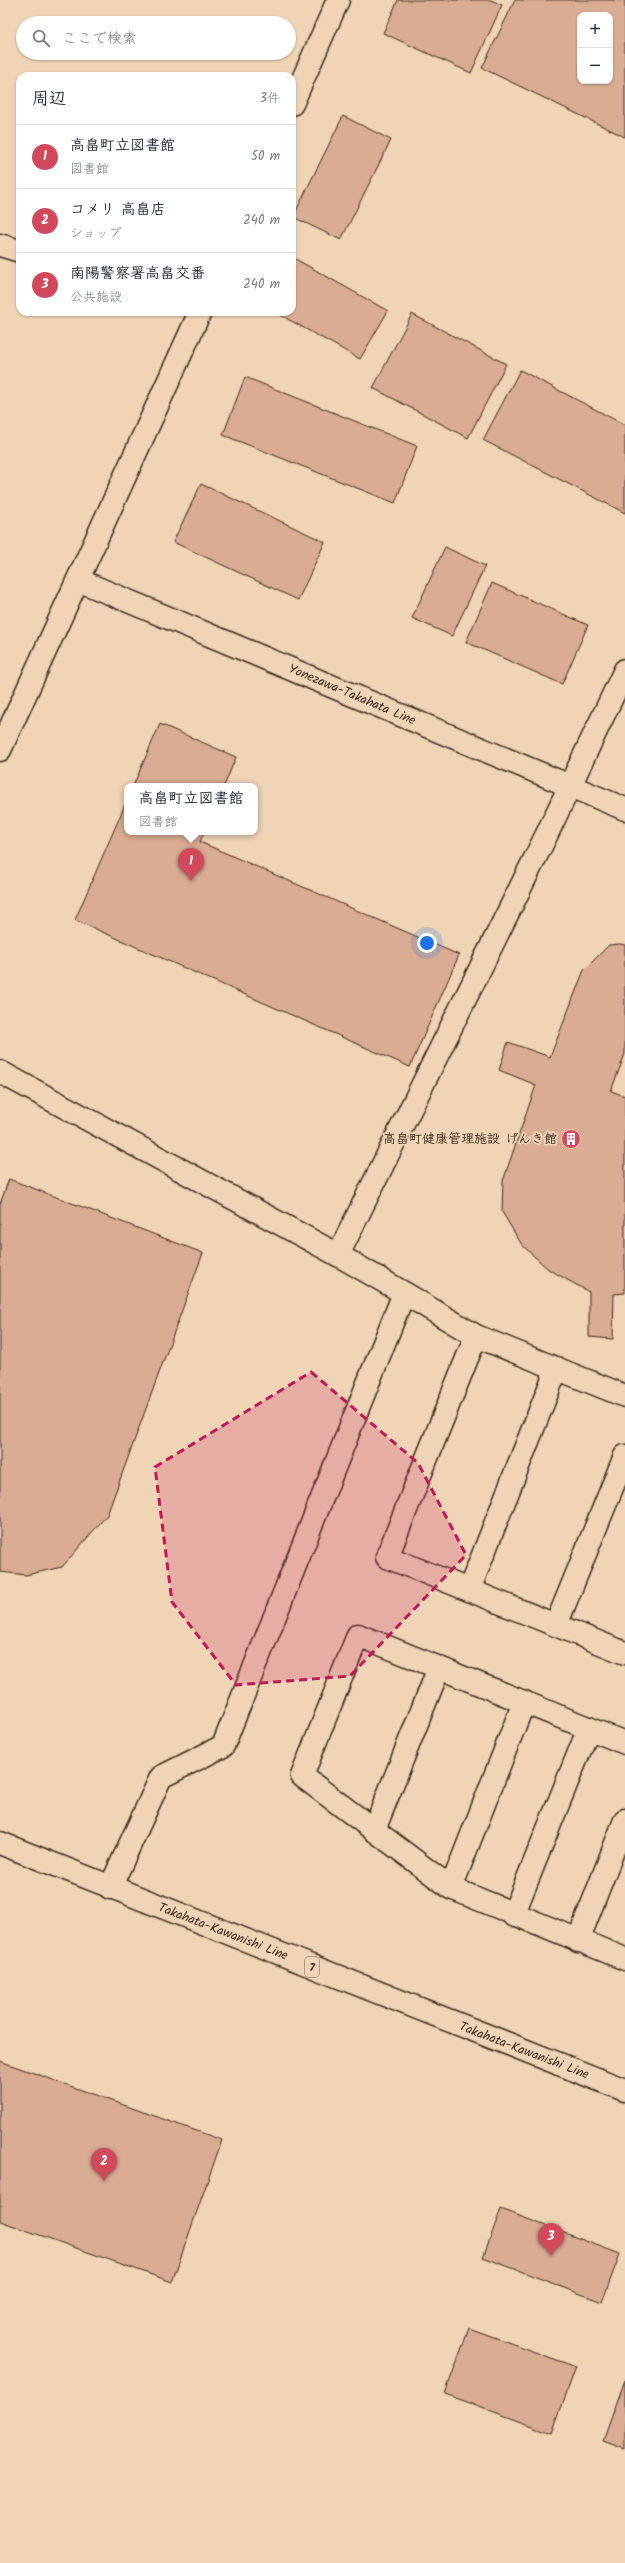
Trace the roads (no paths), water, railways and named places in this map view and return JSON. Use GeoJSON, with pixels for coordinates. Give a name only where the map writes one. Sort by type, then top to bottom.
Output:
{"type":"FeatureCollection","features":[{"type":"Feature","properties":{"kind":"street"},"geometry":{"type":"LineString","coordinates":[[296,95],[338,0]]}},
{"type":"Feature","properties":{"kind":"street"},"geometry":{"type":"LineString","coordinates":[[0,245],[16,250]]}},
{"type":"Feature","properties":{"kind":"street"},"geometry":{"type":"LineString","coordinates":[[0,750],[78,580],[193,316]]}},
{"type":"Feature","properties":{"kind":"street","name":"Yonezawa-Takahata Line"},"geometry":{"type":"LineString","coordinates":[[78,580],[625,809]]}},
{"type":"Feature","properties":{"kind":"street"},"geometry":{"type":"LineString","coordinates":[[338,1255],[625,670]]}},
{"type":"Feature","properties":{"kind":"street"},"geometry":{"type":"LineString","coordinates":[[0,1072],[338,1255],[476,1336],[625,1396]]}},
{"type":"Feature","properties":{"kind":"street"},"geometry":{"type":"LineString","coordinates":[[110,1888],[161,1777],[223,1746],[404,1293]]}},
{"type":"Feature","properties":{"kind":"street"},"geometry":{"type":"LineString","coordinates":[[476,1336],[387,1557],[556,1625],[624,1649]]}},
{"type":"Feature","properties":{"kind":"street"},"geometry":{"type":"LineString","coordinates":[[469,1590],[557,1368]]}},
{"type":"Feature","properties":{"kind":"street"},"geometry":{"type":"LineString","coordinates":[[556,1625],[625,1456]]}},
{"type":"Feature","properties":{"kind":"street"},"geometry":{"type":"LineString","coordinates":[[625,1743],[358,1635],[302,1776],[450,1888],[512,1915],[625,1959]]}},
{"type":"Feature","properties":{"kind":"street"},"geometry":{"type":"LineString","coordinates":[[374,1830],[439,1668]]}},
{"type":"Feature","properties":{"kind":"street"},"geometry":{"type":"LineString","coordinates":[[450,1888],[524,1702]]}},
{"type":"Feature","properties":{"kind":"street"},"geometry":{"type":"LineString","coordinates":[[512,1915],[589,1728]]}},
{"type":"Feature","properties":{"kind":"street"},"geometry":{"type":"LineString","coordinates":[[578,1941],[625,1820]]}},
{"type":"Feature","properties":{"kind":"street","name":"Takahata-Kawanishi Line"},"geometry":{"type":"LineString","coordinates":[[0,1843],[110,1888],[625,2090]]}},
{"type":"Feature","properties":{"kind":"place","name":"高畠町立図書館"},"geometry":{"type":"Point","coordinates":[191,881]}},
{"type":"Feature","properties":{"kind":"place","name":"高畠町健康管理施設 げんき館"},"geometry":{"type":"Point","coordinates":[571,1139]}},
{"type":"Feature","properties":{"kind":"place","name":"コメリ 高畠店"},"geometry":{"type":"Point","coordinates":[104,2181]}},
{"type":"Feature","properties":{"kind":"place","name":"南陽警察署高畠交番"},"geometry":{"type":"Point","coordinates":[551,2256]}}]}
